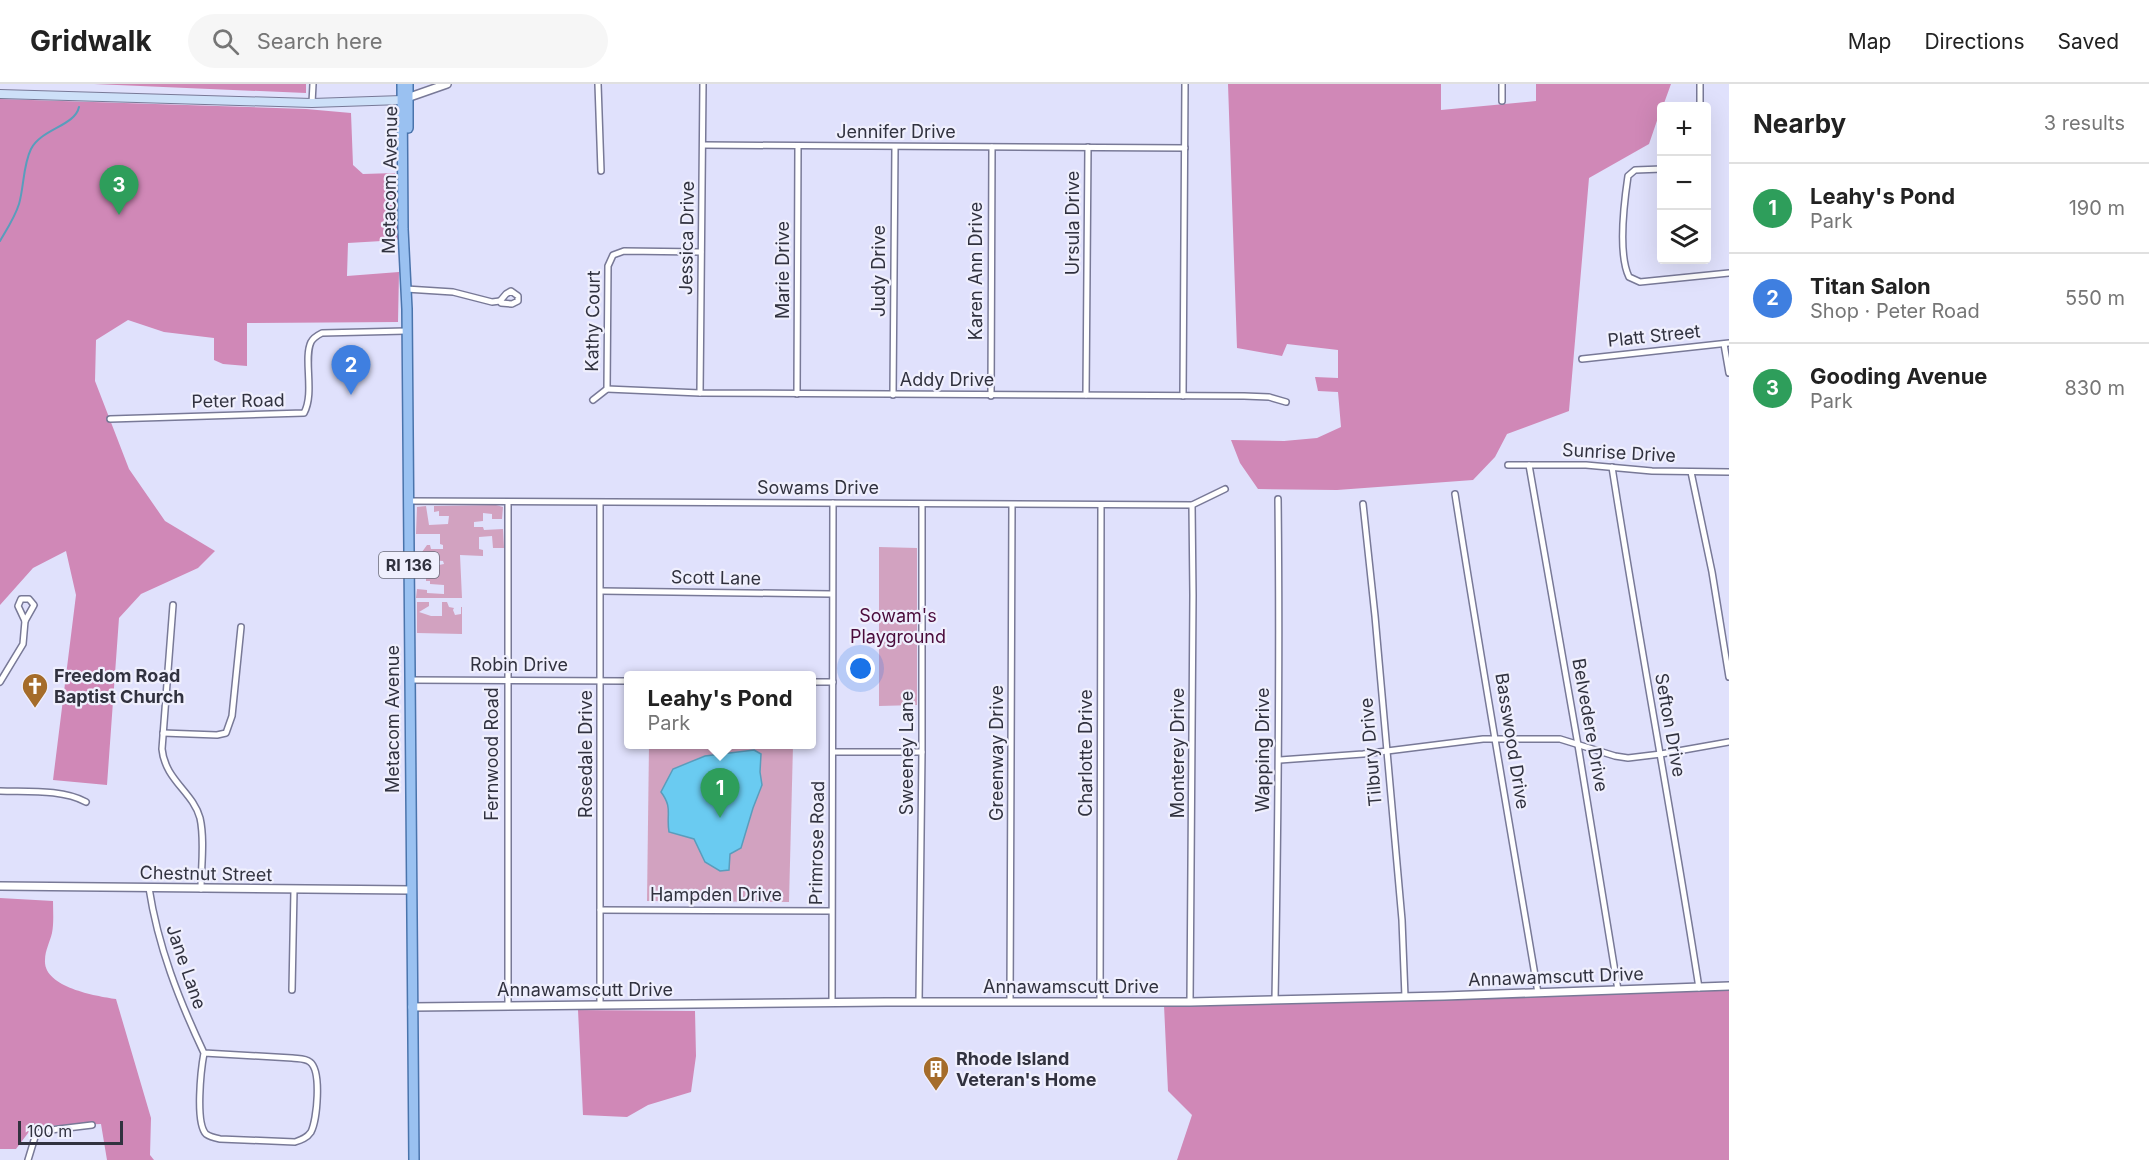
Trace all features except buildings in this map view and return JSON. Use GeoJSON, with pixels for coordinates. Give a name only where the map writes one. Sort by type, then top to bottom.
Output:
{"type":"FeatureCollection","features":[{"type":"Feature","properties":{"kind":"main road","name":"Metacom Avenue"},"geometry":{"type":"LineString","coordinates":[[402,84],[405,98],[414,1160]]}},
{"type":"Feature","properties":{"kind":"main road","name":"Metacom Avenue"},"geometry":{"type":"LineString","coordinates":[[405,98],[408,84]]}},
{"type":"Feature","properties":{"kind":"main road"},"geometry":{"type":"LineString","coordinates":[[0,94],[312,103],[405,98]]}},
{"type":"Feature","properties":{"kind":"street"},"geometry":{"type":"LineString","coordinates":[[312,103],[313,84]]}},
{"type":"Feature","properties":{"kind":"street"},"geometry":{"type":"LineString","coordinates":[[405,98],[447,84]]}},
{"type":"Feature","properties":{"kind":"street"},"geometry":{"type":"LineString","coordinates":[[598,84],[601,171]]}},
{"type":"Feature","properties":{"kind":"street","name":"Jessica Drive"},"geometry":{"type":"LineString","coordinates":[[700,393],[703,84]]}},
{"type":"Feature","properties":{"kind":"street"},"geometry":{"type":"LineString","coordinates":[[1183,396],[1185,84]]}},
{"type":"Feature","properties":{"kind":"street"},"geometry":{"type":"LineString","coordinates":[[1502,84],[1503,101]]}},
{"type":"Feature","properties":{"kind":"street"},"geometry":{"type":"LineString","coordinates":[[1700,84],[1700,102]]}},
{"type":"Feature","properties":{"kind":"street","name":"Jennifer Drive"},"geometry":{"type":"LineString","coordinates":[[703,145],[1088,147]]}},
{"type":"Feature","properties":{"kind":"street","name":"Marie Drive"},"geometry":{"type":"LineString","coordinates":[[796,394],[798,146]]}},
{"type":"Feature","properties":{"kind":"street","name":"Judy Drive"},"geometry":{"type":"LineString","coordinates":[[893,395],[895,147]]}},
{"type":"Feature","properties":{"kind":"street","name":"Karen Ann Drive"},"geometry":{"type":"LineString","coordinates":[[991,396],[992,147]]}},
{"type":"Feature","properties":{"kind":"street","name":"Ursula Drive"},"geometry":{"type":"LineString","coordinates":[[1086,395],[1088,147],[1185,148]]}},
{"type":"Feature","properties":{"kind":"street"},"geometry":{"type":"LineString","coordinates":[[1657,170],[1635,170],[1628,176],[1623,210],[1624,260],[1628,276],[1631,280],[1640,282],[1729,273]]}},
{"type":"Feature","properties":{"kind":"street","name":"Kathy Court"},"geometry":{"type":"LineString","coordinates":[[593,400],[607,389],[608,266],[613,255],[624,251],[701,252]]}},
{"type":"Feature","properties":{"kind":"street"},"geometry":{"type":"LineString","coordinates":[[406,289],[453,292],[492,302],[500,301]]}},
{"type":"Feature","properties":{"kind":"street","name":"Peter Road"},"geometry":{"type":"LineString","coordinates":[[110,419],[304,413],[309,396],[309,350],[311,342],[316,337],[322,333],[406,331]]}},
{"type":"Feature","properties":{"kind":"street"},"geometry":{"type":"LineString","coordinates":[[1726,344],[1729,373]]}},
{"type":"Feature","properties":{"kind":"street","name":"Platt Street"},"geometry":{"type":"LineString","coordinates":[[1582,359],[1726,344]]}},
{"type":"Feature","properties":{"kind":"street","name":"Addy Drive"},"geometry":{"type":"LineString","coordinates":[[607,389],[700,393],[1269,397],[1286,402]]}},
{"type":"Feature","properties":{"kind":"street","name":"Sunrise Drive"},"geometry":{"type":"LineString","coordinates":[[1508,465],[1586,465],[1691,472],[1729,472]]}},
{"type":"Feature","properties":{"kind":"street","name":"Belvedere Drive"},"geometry":{"type":"LineString","coordinates":[[1529,465],[1618,990]]}},
{"type":"Feature","properties":{"kind":"street","name":"Sefton Drive"},"geometry":{"type":"LineString","coordinates":[[1612,467],[1699,987]]}},
{"type":"Feature","properties":{"kind":"street"},"geometry":{"type":"LineString","coordinates":[[1691,472],[1712,572],[1729,677]]}},
{"type":"Feature","properties":{"kind":"street","name":"Sowams Drive"},"geometry":{"type":"LineString","coordinates":[[408,501],[1192,505],[1225,489]]}},
{"type":"Feature","properties":{"kind":"street","name":"Basswood Drive"},"geometry":{"type":"LineString","coordinates":[[1455,494],[1538,993]]}},
{"type":"Feature","properties":{"kind":"street","name":"Wapping Drive"},"geometry":{"type":"LineString","coordinates":[[1275,1000],[1280,760],[1278,500]]}},
{"type":"Feature","properties":{"kind":"street","name":"Fernwood Road"},"geometry":{"type":"LineString","coordinates":[[508,503],[508,1005]]}},
{"type":"Feature","properties":{"kind":"street","name":"Rosedale Drive"},"geometry":{"type":"LineString","coordinates":[[600,503],[600,1004]]}},
{"type":"Feature","properties":{"kind":"street","name":"Primrose Road"},"geometry":{"type":"LineString","coordinates":[[832,1003],[831,594],[833,503]]}},
{"type":"Feature","properties":{"kind":"street","name":"Sweeney Lane"},"geometry":{"type":"LineString","coordinates":[[919,1002],[922,504]]}},
{"type":"Feature","properties":{"kind":"street","name":"Tilbury Drive"},"geometry":{"type":"LineString","coordinates":[[1363,504],[1402,920],[1406,997]]}},
{"type":"Feature","properties":{"kind":"street","name":"Greenway Drive"},"geometry":{"type":"LineString","coordinates":[[1010,1001],[1012,505]]}},
{"type":"Feature","properties":{"kind":"street","name":"Charlotte Drive"},"geometry":{"type":"LineString","coordinates":[[1100,1002],[1101,505]]}},
{"type":"Feature","properties":{"kind":"street","name":"Monterey Drive"},"geometry":{"type":"LineString","coordinates":[[1190,1002],[1192,505]]}},
{"type":"Feature","properties":{"kind":"street","name":"Scott Lane"},"geometry":{"type":"LineString","coordinates":[[601,591],[831,594]]}},
{"type":"Feature","properties":{"kind":"street"},"geometry":{"type":"LineString","coordinates":[[173,605],[162,749],[164,764],[200,818],[201,889]]}},
{"type":"Feature","properties":{"kind":"street"},"geometry":{"type":"LineString","coordinates":[[0,682],[23,644],[25,621]]}},
{"type":"Feature","properties":{"kind":"street"},"geometry":{"type":"LineString","coordinates":[[163,733],[217,735],[226,733],[232,716],[241,627]]}},
{"type":"Feature","properties":{"kind":"street","name":"Robin Drive"},"geometry":{"type":"LineString","coordinates":[[410,680],[624,681]]}},
{"type":"Feature","properties":{"kind":"street"},"geometry":{"type":"LineString","coordinates":[[816,682],[833,682]]}},
{"type":"Feature","properties":{"kind":"street"},"geometry":{"type":"LineString","coordinates":[[1280,760],[1494,739],[1560,739],[1628,758],[1729,742]]}},
{"type":"Feature","properties":{"kind":"street"},"geometry":{"type":"LineString","coordinates":[[833,752],[922,752]]}},
{"type":"Feature","properties":{"kind":"street"},"geometry":{"type":"LineString","coordinates":[[0,791],[59,794],[86,802]]}},
{"type":"Feature","properties":{"kind":"street","name":"Chestnut Street"},"geometry":{"type":"LineString","coordinates":[[0,886],[411,890]]}},
{"type":"Feature","properties":{"kind":"street","name":"Jane Lane"},"geometry":{"type":"LineString","coordinates":[[149,888],[156,927],[175,988],[204,1053]]}},
{"type":"Feature","properties":{"kind":"street"},"geometry":{"type":"LineString","coordinates":[[292,990],[294,890]]}},
{"type":"Feature","properties":{"kind":"street","name":"Hampden Drive"},"geometry":{"type":"LineString","coordinates":[[600,910],[831,911]]}},
{"type":"Feature","properties":{"kind":"street","name":"Annawamscutt Drive"},"geometry":{"type":"LineString","coordinates":[[412,1007],[1010,1001],[1190,1002],[1729,987]]}},
{"type":"Feature","properties":{"kind":"street"},"geometry":{"type":"LineString","coordinates":[[204,1053],[292,1058],[311,1063],[316,1070],[317,1087],[311,1132],[302,1140],[295,1142],[229,1140],[208,1136],[201,1124],[200,1112],[201,1070],[204,1053]]}},
{"type":"Feature","properties":{"kind":"street"},"geometry":{"type":"LineString","coordinates":[[28,1160],[35,1137],[42,1131],[92,1125]]}},
{"type":"Feature","properties":{"kind":"green space"},"geometry":{"type":"Polygon","coordinates":[[[496,505],[503,507],[502,519],[492,519],[492,514],[483,513],[483,521],[474,522],[474,527],[483,527],[484,530],[503,529],[504,548],[493,548],[492,536],[479,537],[479,549],[483,550],[483,556],[460,555],[462,598],[416,598],[417,589],[427,590],[427,593],[444,594],[444,585],[430,584],[430,581],[426,581],[426,575],[439,576],[439,565],[444,564],[443,561],[430,560],[430,571],[427,571],[424,560],[416,557],[416,553],[422,552],[427,545],[430,545],[431,549],[443,549],[443,545],[440,544],[440,534],[416,534],[417,507],[426,506],[429,525],[448,524],[449,516],[439,516],[439,511],[434,512],[434,506],[496,505]]]}},
{"type":"Feature","properties":{"kind":"green space","name":"Sowam's Playground"},"geometry":{"type":"Polygon","coordinates":[[[879,547],[917,548],[917,705],[879,706],[879,547]]]}},
{"type":"Feature","properties":{"kind":"green space"},"geometry":{"type":"Polygon","coordinates":[[[417,602],[429,602],[429,606],[419,612],[431,616],[442,616],[442,602],[447,602],[449,607],[454,608],[455,615],[461,614],[462,607],[462,634],[417,633],[417,602]]]}},
{"type":"Feature","properties":{"kind":"green space"},"geometry":{"type":"Polygon","coordinates":[[[649,749],[793,749],[789,902],[647,901],[649,749]]]}},
{"type":"Feature","properties":{"kind":"shaded area"},"geometry":{"type":"Polygon","coordinates":[[[94,84],[306,84],[306,93],[94,84]]]}},
{"type":"Feature","properties":{"kind":"shaded area"},"geometry":{"type":"Polygon","coordinates":[[[1228,84],[1441,84],[1441,110],[1536,101],[1536,84],[1671,84],[1664,102],[1657,102],[1657,121],[1649,144],[1589,178],[1569,411],[1507,434],[1495,457],[1473,480],[1337,490],[1258,489],[1240,463],[1231,440],[1284,441],[1317,438],[1341,427],[1338,392],[1318,391],[1315,377],[1338,378],[1338,350],[1287,344],[1282,356],[1237,348],[1228,84]]]}},
{"type":"Feature","properties":{"kind":"shaded area"},"geometry":{"type":"Polygon","coordinates":[[[0,99],[306,109],[351,113],[353,165],[363,174],[395,173],[399,240],[348,243],[347,276],[399,272],[398,322],[247,323],[247,366],[223,364],[214,360],[214,338],[164,332],[128,320],[96,340],[95,381],[129,469],[165,521],[215,551],[198,568],[141,594],[119,618],[107,785],[53,780],[76,595],[66,551],[33,568],[0,605],[0,99]]]}},
{"type":"Feature","properties":{"kind":"shaded area"},"geometry":{"type":"Polygon","coordinates":[[[0,898],[53,901],[53,929],[45,956],[47,969],[52,977],[72,988],[116,999],[151,1118],[150,1155],[154,1160],[107,1160],[101,1124],[43,1126],[31,1129],[16,1149],[0,1149],[0,898]]]}},
{"type":"Feature","properties":{"kind":"shaded area"},"geometry":{"type":"Polygon","coordinates":[[[1729,990],[1729,1160],[1177,1160],[1192,1115],[1168,1091],[1164,1005],[1729,990]]]}},
{"type":"Feature","properties":{"kind":"shaded area"},"geometry":{"type":"Polygon","coordinates":[[[578,1010],[695,1011],[696,1056],[691,1092],[648,1105],[627,1117],[583,1115],[578,1010]]]}},
{"type":"Feature","properties":{"kind":"water"},"geometry":{"type":"Polygon","coordinates":[[[754,750],[761,754],[762,785],[741,848],[730,854],[729,870],[720,871],[705,862],[694,839],[669,832],[668,807],[661,792],[673,769],[705,756],[754,750]]]}},
{"type":"Feature","properties":{"kind":"waterway"},"geometry":{"type":"LineString","coordinates":[[0,241],[19,204],[26,162],[31,149],[42,137],[71,119],[79,107]]}},
{"type":"Feature","properties":{"kind":"place","name":"Gooding Avenue"},"geometry":{"type":"Point","coordinates":[119,215]}},
{"type":"Feature","properties":{"kind":"place","name":"Titan Salon"},"geometry":{"type":"Point","coordinates":[351,395]}},
{"type":"Feature","properties":{"kind":"place","name":"Freedom Road Baptist Church"},"geometry":{"type":"Point","coordinates":[35,709]}},
{"type":"Feature","properties":{"kind":"place","name":"Leahy's Pond"},"geometry":{"type":"Point","coordinates":[720,818]}},
{"type":"Feature","properties":{"kind":"place","name":"Rhode Island Veteran's Home"},"geometry":{"type":"Point","coordinates":[936,1092]}}]}
